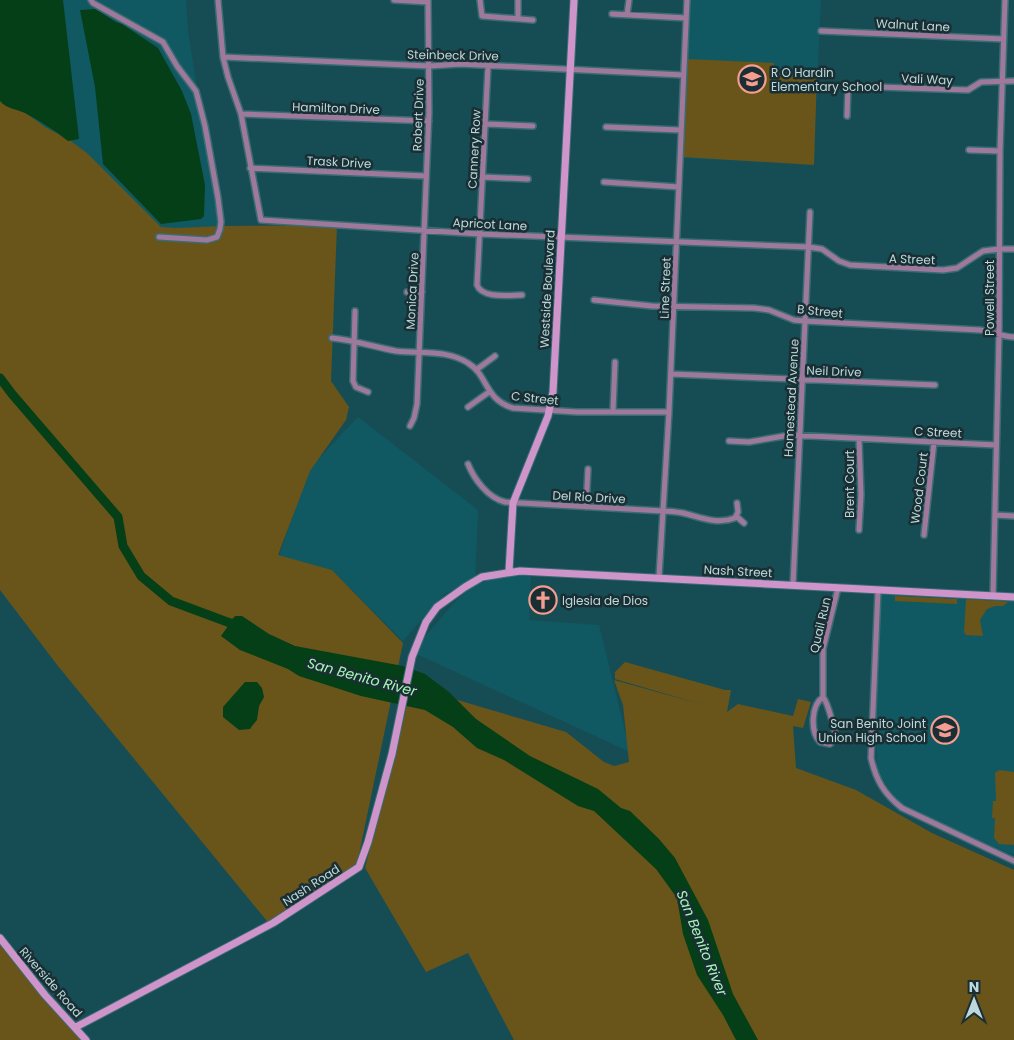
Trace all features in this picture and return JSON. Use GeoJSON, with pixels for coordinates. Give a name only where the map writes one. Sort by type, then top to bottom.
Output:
{"type":"FeatureCollection","features":[{"type":"Feature","properties":{"kind":"street"},"geometry":{"type":"LineString","coordinates":[[91,0],[93,3],[163,42],[177,66],[196,91],[205,126],[218,198],[220,230],[217,236],[207,240],[159,237]]}},
{"type":"Feature","properties":{"kind":"street"},"geometry":{"type":"LineString","coordinates":[[218,0],[223,57],[228,77],[242,114],[250,168]]}},
{"type":"Feature","properties":{"kind":"street"},"geometry":{"type":"LineString","coordinates":[[394,0],[428,1]]}},
{"type":"Feature","properties":{"kind":"street"},"geometry":{"type":"LineString","coordinates":[[480,0],[482,16],[533,20]]}},
{"type":"Feature","properties":{"kind":"street"},"geometry":{"type":"LineString","coordinates":[[518,0],[518,18]]}},
{"type":"Feature","properties":{"kind":"street","name":"Westside Boulevard"},"geometry":{"type":"LineString","coordinates":[[509,571],[513,503],[550,411],[553,392],[574,0]]}},
{"type":"Feature","properties":{"kind":"street"},"geometry":{"type":"LineString","coordinates":[[627,15],[629,0]]}},
{"type":"Feature","properties":{"kind":"street","name":"Line Street"},"geometry":{"type":"LineString","coordinates":[[659,577],[671,374],[687,0]]}},
{"type":"Feature","properties":{"kind":"street","name":"Powell Street"},"geometry":{"type":"LineString","coordinates":[[993,596],[999,335],[1000,152],[1005,0]]}},
{"type":"Feature","properties":{"kind":"street","name":"Robert Drive"},"geometry":{"type":"LineString","coordinates":[[425,231],[430,66],[428,1]]}},
{"type":"Feature","properties":{"kind":"street"},"geometry":{"type":"LineString","coordinates":[[612,14],[686,18]]}},
{"type":"Feature","properties":{"kind":"street","name":"Walnut Lane"},"geometry":{"type":"LineString","coordinates":[[821,31],[1003,39]]}},
{"type":"Feature","properties":{"kind":"street","name":"Steinbeck Drive"},"geometry":{"type":"LineString","coordinates":[[223,57],[430,66],[460,64],[683,75]]}},
{"type":"Feature","properties":{"kind":"street","name":"Cannery Row"},"geometry":{"type":"LineString","coordinates":[[488,66],[477,285],[479,290],[485,293],[522,295]]}},
{"type":"Feature","properties":{"kind":"street"},"geometry":{"type":"LineString","coordinates":[[1002,80],[1014,81]]}},
{"type":"Feature","properties":{"kind":"street","name":"Vali Way"},"geometry":{"type":"LineString","coordinates":[[847,116],[848,86],[968,90],[980,82],[1002,80]]}},
{"type":"Feature","properties":{"kind":"street","name":"Hamilton Drive"},"geometry":{"type":"LineString","coordinates":[[242,114],[429,122]]}},
{"type":"Feature","properties":{"kind":"street"},"geometry":{"type":"LineString","coordinates":[[486,124],[532,126]]}},
{"type":"Feature","properties":{"kind":"street"},"geometry":{"type":"LineString","coordinates":[[606,127],[680,130]]}},
{"type":"Feature","properties":{"kind":"street"},"geometry":{"type":"LineString","coordinates":[[969,150],[1000,152]]}},
{"type":"Feature","properties":{"kind":"street","name":"Apricot Lane"},"geometry":{"type":"LineString","coordinates":[[250,168],[261,220],[561,238],[809,247]]}},
{"type":"Feature","properties":{"kind":"street","name":"Trask Drive"},"geometry":{"type":"LineString","coordinates":[[250,168],[426,176]]}},
{"type":"Feature","properties":{"kind":"street"},"geometry":{"type":"LineString","coordinates":[[483,177],[528,179]]}},
{"type":"Feature","properties":{"kind":"street"},"geometry":{"type":"LineString","coordinates":[[604,182],[679,187]]}},
{"type":"Feature","properties":{"kind":"street","name":"Homestead Avenue"},"geometry":{"type":"LineString","coordinates":[[793,585],[810,212]]}},
{"type":"Feature","properties":{"kind":"street","name":"Monica Drive"},"geometry":{"type":"LineString","coordinates":[[410,426],[416,410],[425,231]]}},
{"type":"Feature","properties":{"kind":"street","name":"A Street"},"geometry":{"type":"LineString","coordinates":[[809,247],[822,249],[839,261],[850,265],[943,270],[957,268],[981,252],[999,248],[1014,249]]}},
{"type":"Feature","properties":{"kind":"street"},"geometry":{"type":"LineString","coordinates":[[407,292],[422,292]]}},
{"type":"Feature","properties":{"kind":"street","name":"B Street"},"geometry":{"type":"LineString","coordinates":[[594,300],[634,305],[769,310],[794,320],[980,330],[1014,338]]}},
{"type":"Feature","properties":{"kind":"street"},"geometry":{"type":"LineString","coordinates":[[355,311],[353,380],[356,387],[368,392]]}},
{"type":"Feature","properties":{"kind":"street","name":"C Street"},"geometry":{"type":"LineString","coordinates":[[332,338],[395,350],[436,353],[456,357],[468,363],[476,370],[489,392],[499,401],[509,406],[550,411],[669,412]]}},
{"type":"Feature","properties":{"kind":"street"},"geometry":{"type":"LineString","coordinates":[[476,370],[494,356]]}},
{"type":"Feature","properties":{"kind":"street"},"geometry":{"type":"LineString","coordinates":[[613,411],[615,362]]}},
{"type":"Feature","properties":{"kind":"street","name":"Neil Drive"},"geometry":{"type":"LineString","coordinates":[[671,374],[935,386]]}},
{"type":"Feature","properties":{"kind":"street"},"geometry":{"type":"LineString","coordinates":[[468,407],[489,392]]}},
{"type":"Feature","properties":{"kind":"street","name":"C Street"},"geometry":{"type":"LineString","coordinates":[[729,441],[749,442],[782,435],[799,435],[996,445]]}},
{"type":"Feature","properties":{"kind":"street","name":"Brent Court"},"geometry":{"type":"LineString","coordinates":[[859,530],[861,495],[860,439]]}},
{"type":"Feature","properties":{"kind":"street","name":"Wood Court"},"geometry":{"type":"LineString","coordinates":[[924,536],[934,442]]}},
{"type":"Feature","properties":{"kind":"street"},"geometry":{"type":"LineString","coordinates":[[468,464],[479,482],[495,498],[502,502],[513,503]]}},
{"type":"Feature","properties":{"kind":"street"},"geometry":{"type":"LineString","coordinates":[[586,506],[588,469]]}},
{"type":"Feature","properties":{"kind":"street","name":"Del Rio Drive"},"geometry":{"type":"LineString","coordinates":[[513,503],[680,512],[710,520],[729,520],[736,516]]}},
{"type":"Feature","properties":{"kind":"street"},"geometry":{"type":"LineString","coordinates":[[737,503],[738,512],[736,516],[744,523]]}},
{"type":"Feature","properties":{"kind":"street"},"geometry":{"type":"LineString","coordinates":[[995,515],[1014,516]]}},
{"type":"Feature","properties":{"kind":"street","name":"Nash Street"},"geometry":{"type":"LineString","coordinates":[[414,648],[426,622],[438,607],[465,586],[482,577],[509,571],[659,577],[993,596]]}},
{"type":"Feature","properties":{"kind":"street","name":"Quail Run"},"geometry":{"type":"LineString","coordinates":[[823,697],[819,699],[813,730],[820,742],[830,744],[836,740],[836,733],[828,712],[826,699],[823,697],[823,650],[838,588]]}},
{"type":"Feature","properties":{"kind":"street"},"geometry":{"type":"LineString","coordinates":[[878,590],[871,758],[880,786],[902,808],[1014,861]]}},
{"type":"Feature","properties":{"kind":"street"},"geometry":{"type":"LineString","coordinates":[[993,596],[1014,597]]}},
{"type":"Feature","properties":{"kind":"street","name":"Nash Road"},"geometry":{"type":"LineString","coordinates":[[76,1028],[273,923],[359,867],[394,746],[414,648]]}},
{"type":"Feature","properties":{"kind":"street","name":"Riverside Road"},"geometry":{"type":"LineString","coordinates":[[0,938],[45,996],[86,1040]]}},
{"type":"Feature","properties":{"kind":"shaded area"},"geometry":{"type":"Polygon","coordinates":[[[0,0],[186,0],[188,31],[220,236],[166,239],[0,104],[0,0]]]}},
{"type":"Feature","properties":{"kind":"shaded area","name":"R O Hardin Elementary School"},"geometry":{"type":"Polygon","coordinates":[[[690,0],[821,0],[813,164],[682,158],[690,0]]]}},
{"type":"Feature","properties":{"kind":"shaded area"},"geometry":{"type":"Polygon","coordinates":[[[687,59],[774,63],[774,72],[817,75],[814,165],[683,157],[687,59]]]}},
{"type":"Feature","properties":{"kind":"shaded area"},"geometry":{"type":"Polygon","coordinates":[[[0,94],[45,127],[68,139],[87,153],[161,227],[337,225],[331,381],[349,407],[346,420],[310,471],[278,555],[332,570],[403,643],[357,864],[271,926],[58,666],[0,590],[0,94]]]}},
{"type":"Feature","properties":{"kind":"shaded area"},"geometry":{"type":"Polygon","coordinates":[[[358,417],[478,510],[475,578],[443,595],[403,641],[332,570],[279,556],[309,469],[358,417]]]}},
{"type":"Feature","properties":{"kind":"shaded area"},"geometry":{"type":"Polygon","coordinates":[[[517,575],[531,576],[529,620],[599,625],[630,752],[412,652],[454,603],[473,586],[493,578],[517,575]]]}},
{"type":"Feature","properties":{"kind":"shaded area","name":"San Benito Joint Union High School"},"geometry":{"type":"Polygon","coordinates":[[[875,594],[1014,600],[1014,855],[934,820],[897,800],[877,772],[875,594]]]}},
{"type":"Feature","properties":{"kind":"shaded area"},"geometry":{"type":"Polygon","coordinates":[[[895,596],[957,599],[957,604],[895,601],[895,596]]]}},
{"type":"Feature","properties":{"kind":"shaded area"},"geometry":{"type":"Polygon","coordinates":[[[966,599],[1014,602],[1008,602],[1003,606],[987,609],[980,620],[983,636],[966,635],[964,632],[966,599]]]}},
{"type":"Feature","properties":{"kind":"shaded area"},"geometry":{"type":"Polygon","coordinates":[[[625,662],[725,690],[731,690],[727,712],[738,704],[793,716],[798,699],[811,702],[803,728],[793,726],[796,768],[856,790],[932,833],[1014,870],[1014,1040],[514,1040],[468,953],[426,972],[365,868],[415,674],[444,696],[566,732],[604,762],[614,766],[629,762],[623,705],[614,680],[704,705],[615,679],[615,672],[625,662]]]}},
{"type":"Feature","properties":{"kind":"shaded area"},"geometry":{"type":"Polygon","coordinates":[[[999,770],[1014,772],[1014,845],[999,844],[994,838],[995,818],[992,818],[993,801],[996,801],[995,773],[999,770]]]}},
{"type":"Feature","properties":{"kind":"shaded area"},"geometry":{"type":"Polygon","coordinates":[[[0,940],[81,1040],[0,1040],[0,940]]]}},
{"type":"Feature","properties":{"kind":"water"},"geometry":{"type":"Polygon","coordinates":[[[0,0],[63,0],[79,139],[68,141],[36,119],[0,101],[0,0]]]}},
{"type":"Feature","properties":{"kind":"water"},"geometry":{"type":"Polygon","coordinates":[[[95,9],[158,48],[182,91],[191,114],[205,185],[204,216],[201,219],[161,224],[103,164],[95,87],[80,10],[95,9]]]}},
{"type":"Feature","properties":{"kind":"water"},"geometry":{"type":"Polygon","coordinates":[[[235,616],[242,616],[269,634],[295,646],[403,666],[425,674],[449,692],[476,719],[530,756],[598,789],[621,808],[630,811],[659,839],[675,858],[708,920],[733,994],[758,1040],[736,1040],[723,1015],[697,975],[683,934],[677,898],[656,869],[594,811],[578,806],[504,760],[477,748],[453,727],[425,710],[361,696],[299,676],[288,669],[240,650],[221,636],[235,616]]]}},
{"type":"Feature","properties":{"kind":"water"},"geometry":{"type":"Polygon","coordinates":[[[245,682],[257,682],[262,688],[264,697],[259,706],[257,720],[250,729],[239,730],[223,717],[223,707],[245,682]]]}},
{"type":"Feature","properties":{"kind":"waterway","name":"San Benito River"},"geometry":{"type":"LineString","coordinates":[[0,378],[118,517],[123,546],[141,576],[171,601],[239,625]]}},
{"type":"Feature","properties":{"kind":"place","name":"R O Hardin Elementary School"},"geometry":{"type":"Point","coordinates":[752,79]}},
{"type":"Feature","properties":{"kind":"place","name":"Iglesia de Dios"},"geometry":{"type":"Point","coordinates":[543,600]}},
{"type":"Feature","properties":{"kind":"place","name":"San Benito Joint Union High School"},"geometry":{"type":"Point","coordinates":[945,730]}}]}
